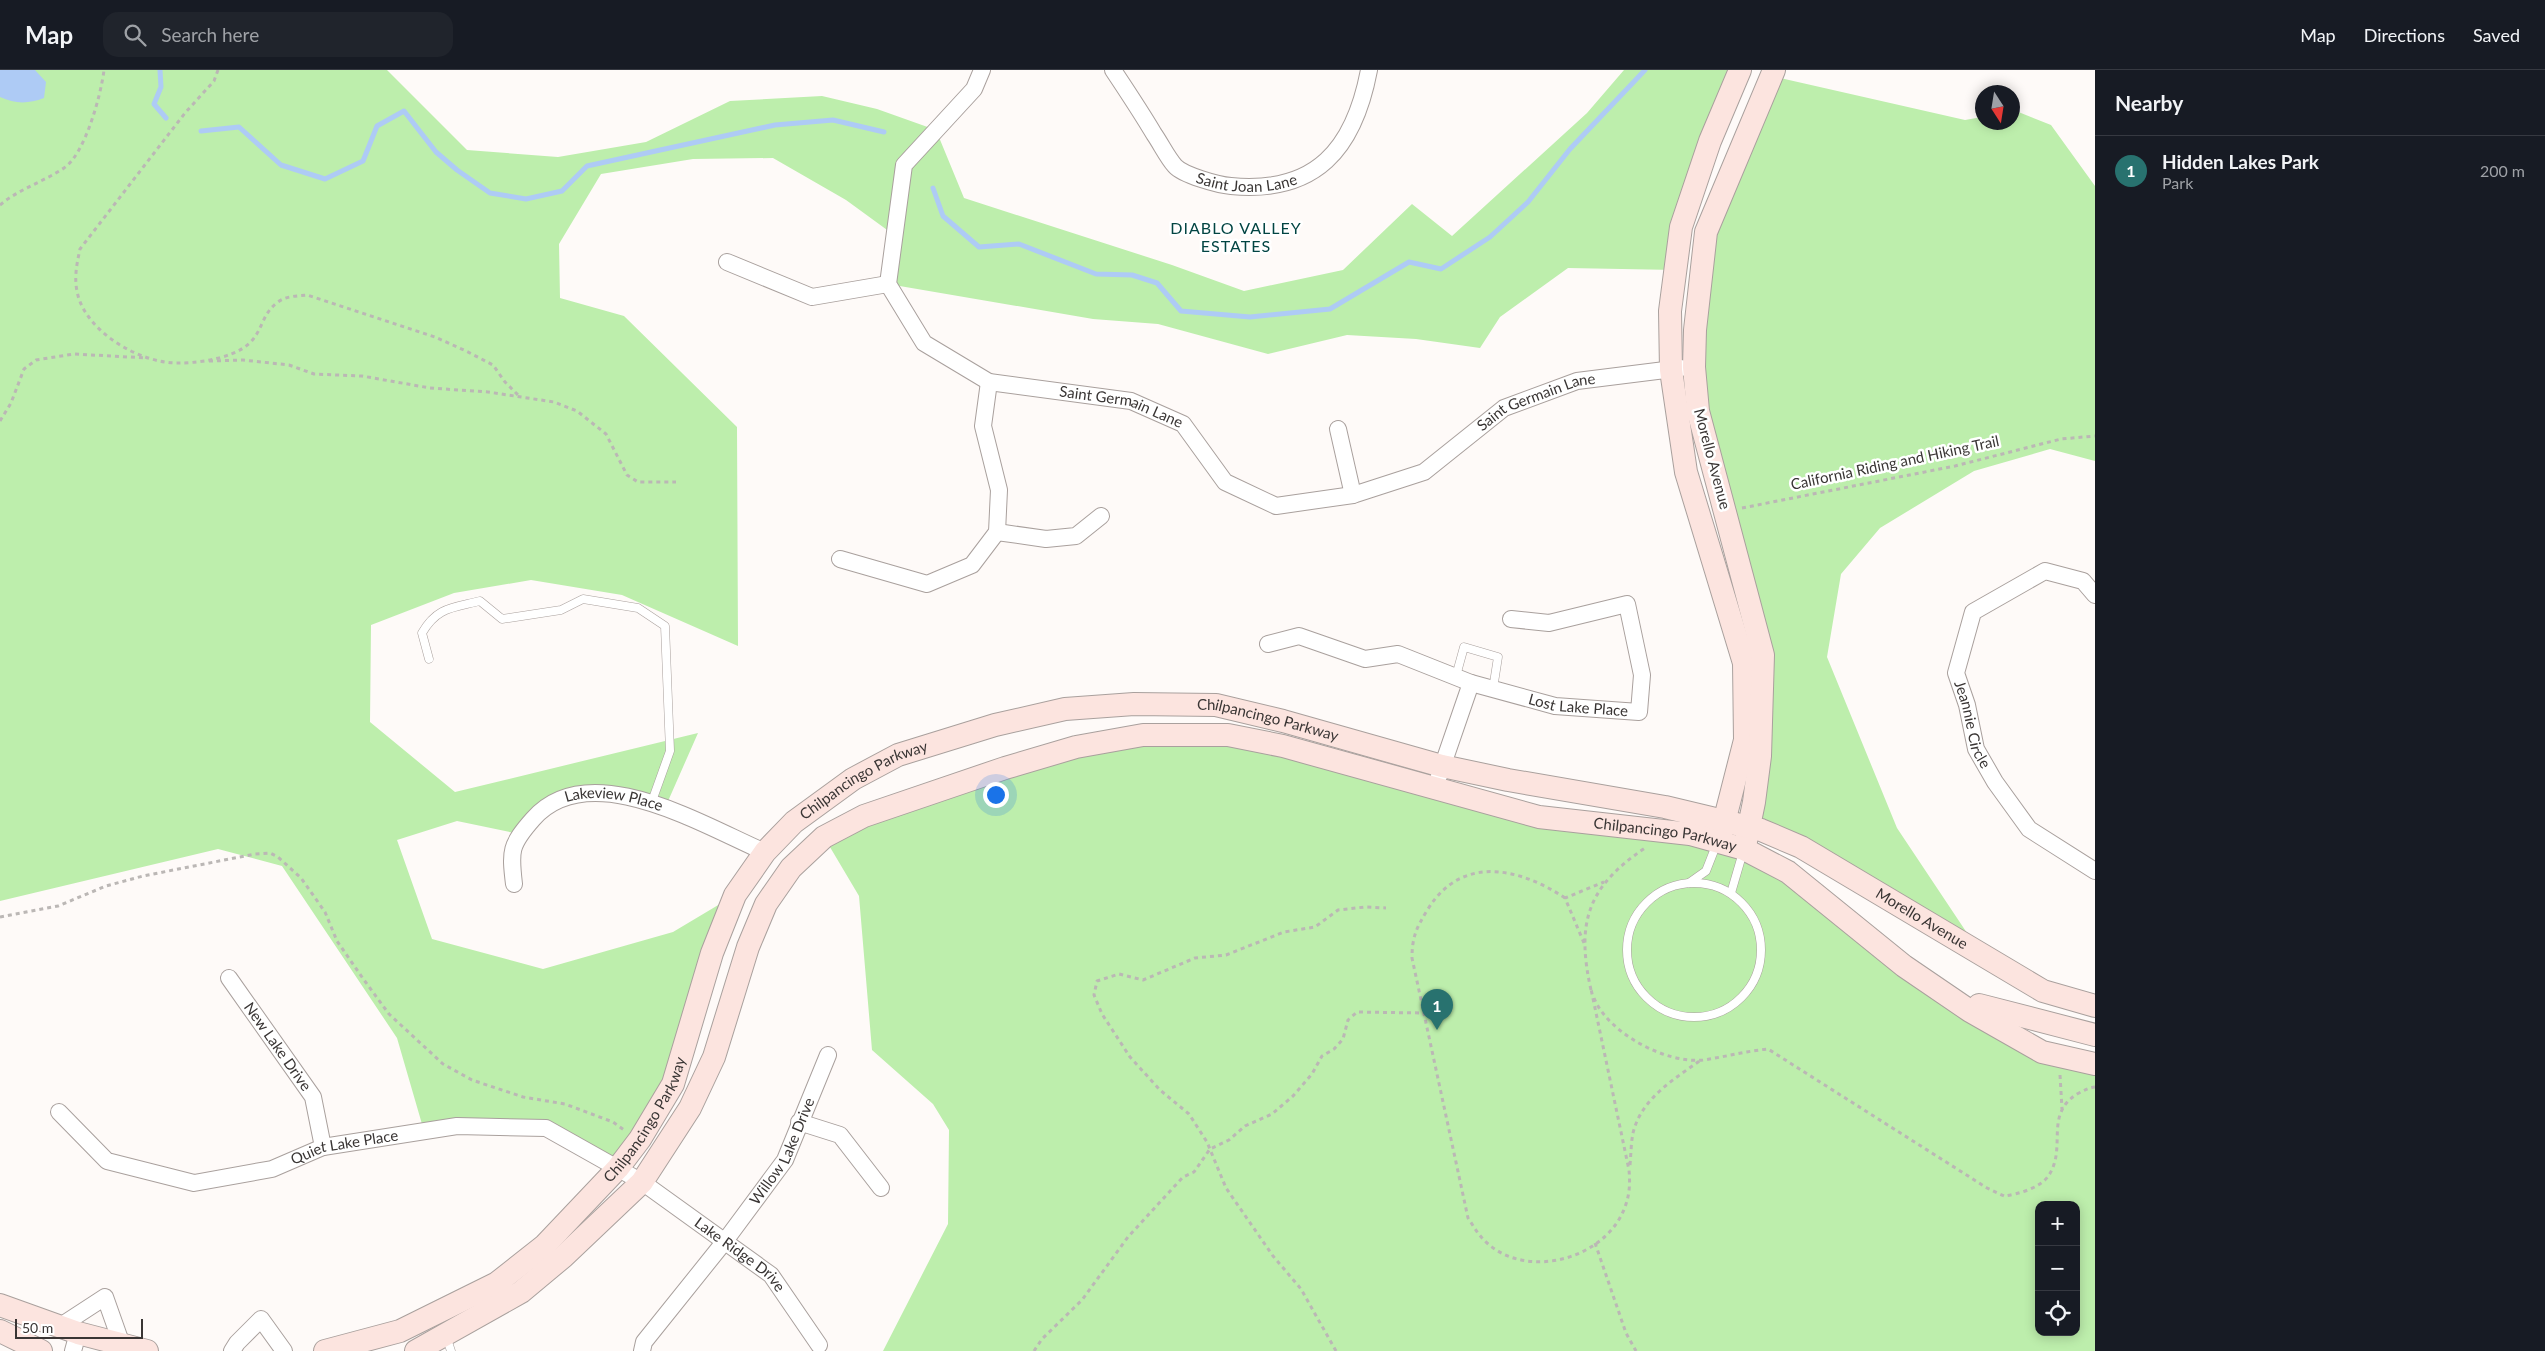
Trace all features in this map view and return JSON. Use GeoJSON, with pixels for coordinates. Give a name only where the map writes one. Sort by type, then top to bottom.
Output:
{"type":"FeatureCollection","features":[{"type":"Feature","properties":{"kind":"street"},"geometry":{"type":"LineString","coordinates":[[727,262],[812,297],[888,284],[904,165],[974,90],[982,70]]}},
{"type":"Feature","properties":{"kind":"street","name":"Saint Joan Lane"},"geometry":{"type":"LineString","coordinates":[[1113,70],[1175,167],[1217,185],[1253,188],[1294,181],[1326,163],[1354,127],[1365,94],[1369,70]]}},
{"type":"Feature","properties":{"kind":"street","name":"Morello Avenue"},"geometry":{"type":"LineString","coordinates":[[1722,832],[1745,740],[1744,663],[1686,472],[1671,370],[1670,311],[1681,227],[1710,141],[1740,70]]}},
{"type":"Feature","properties":{"kind":"street","name":"Morello Avenue"},"geometry":{"type":"LineString","coordinates":[[1744,849],[1760,756],[1763,655],[1698,411],[1694,367],[1695,330],[1706,232],[1774,70]]}},
{"type":"Feature","properties":{"kind":"street","name":"Saint Germain Lane"},"geometry":{"type":"LineString","coordinates":[[888,284],[924,343],[989,382],[1131,401],[1183,424],[1225,482],[1276,506],[1353,495],[1424,472],[1504,408],[1577,381],[1694,367]]}},
{"type":"Feature","properties":{"kind":"street"},"geometry":{"type":"LineString","coordinates":[[840,559],[927,584],[972,565],[997,532],[999,490],[983,426],[989,382]]}},
{"type":"Feature","properties":{"kind":"street"},"geometry":{"type":"LineString","coordinates":[[1338,429],[1353,495]]}},
{"type":"Feature","properties":{"kind":"street"},"geometry":{"type":"LineString","coordinates":[[997,532],[1046,540],[1076,536],[1101,516]]}},
{"type":"Feature","properties":{"kind":"street","name":"Jeannie Circle"},"geometry":{"type":"LineString","coordinates":[[2095,595],[2083,581],[2044,571],[1973,612],[1956,672],[1967,705],[1976,749],[1995,782],[2028,829],[2095,871]]}},
{"type":"Feature","properties":{"kind":"street","name":"Lost Lake Place"},"geometry":{"type":"LineString","coordinates":[[1268,644],[1299,636],[1365,659],[1398,654],[1471,683],[1555,706],[1639,712],[1642,675],[1627,604],[1549,623],[1511,619]]}},
{"type":"Feature","properties":{"kind":"street"},"geometry":{"type":"LineString","coordinates":[[1434,790],[1471,683]]}},
{"type":"Feature","properties":{"kind":"street","name":"Chilpancingo Parkway"},"geometry":{"type":"LineString","coordinates":[[325,1351],[400,1331],[497,1283],[544,1246],[618,1168],[640,1139],[673,1084],[712,953],[736,895],[765,852],[794,822],[808,811],[853,779],[898,755],[995,725],[1065,708],[1134,704],[1216,705],[1283,721],[1442,766],[1508,780],[1665,807]]}},
{"type":"Feature","properties":{"kind":"street","name":"Chilpancingo Parkway"},"geometry":{"type":"LineString","coordinates":[[416,1351],[448,1343],[521,1292],[564,1257],[642,1182],[690,1108],[714,1057],[748,947],[766,904],[791,868],[824,838],[864,816],[1005,768],[1076,747],[1143,735],[1228,735],[1283,746],[1434,790],[1539,817],[1690,834],[1722,832],[1744,849]]}},
{"type":"Feature","properties":{"kind":"street","name":"Lakeview Place"},"geometry":{"type":"LineString","coordinates":[[514,884],[513,846],[520,834],[548,805],[590,792],[610,792],[651,804],[765,852]]}},
{"type":"Feature","properties":{"kind":"street","name":"Morello Avenue"},"geometry":{"type":"LineString","coordinates":[[1665,807],[1722,832],[1749,828],[1801,847],[2043,991],[2095,1006]]}},
{"type":"Feature","properties":{"kind":"street"},"geometry":{"type":"LineString","coordinates":[[1744,849],[1788,872],[1904,966],[1949,996],[2042,1052],[2095,1064]]}},
{"type":"Feature","properties":{"kind":"street","name":"New Lake Drive"},"geometry":{"type":"LineString","coordinates":[[229,978],[313,1097],[323,1147]]}},
{"type":"Feature","properties":{"kind":"street"},"geometry":{"type":"LineString","coordinates":[[1949,996],[2013,1016],[2095,1035]]}},
{"type":"Feature","properties":{"kind":"street","name":"Willow Lake Drive"},"geometry":{"type":"LineString","coordinates":[[642,1351],[644,1342],[725,1241],[785,1160],[828,1055]]}},
{"type":"Feature","properties":{"kind":"street","name":"Quiet Lake Place"},"geometry":{"type":"LineString","coordinates":[[60,1112],[107,1161],[194,1183],[272,1169],[323,1147],[457,1126],[546,1128],[642,1182]]}},
{"type":"Feature","properties":{"kind":"street"},"geometry":{"type":"LineString","coordinates":[[799,1122],[840,1135],[881,1188]]}},
{"type":"Feature","properties":{"kind":"street","name":"Lake Ridge Drive"},"geometry":{"type":"LineString","coordinates":[[642,1182],[771,1275],[819,1345]]}},
{"type":"Feature","properties":{"kind":"street"},"geometry":{"type":"LineString","coordinates":[[70,1337],[104,1297],[122,1345]]}},
{"type":"Feature","properties":{"kind":"street"},"geometry":{"type":"LineString","coordinates":[[0,1305],[70,1337],[147,1351]]}},
{"type":"Feature","properties":{"kind":"street"},"geometry":{"type":"LineString","coordinates":[[232,1351],[237,1343],[261,1319],[284,1351]]}},
{"type":"Feature","properties":{"kind":"street"},"geometry":{"type":"LineString","coordinates":[[0,1331],[42,1351]]}},
{"type":"Feature","properties":{"kind":"lane"},"geometry":{"type":"LineString","coordinates":[[429,659],[422,633],[431,618],[444,610],[480,601],[502,619],[561,610],[583,599],[638,608],[665,626],[670,751],[651,804]]}},
{"type":"Feature","properties":{"kind":"lane"},"geometry":{"type":"LineString","coordinates":[[1456,676],[1464,647],[1498,656],[1492,689]]}},
{"type":"Feature","properties":{"kind":"lane"},"geometry":{"type":"LineString","coordinates":[[1688,883],[1706,871],[1722,832]]}},
{"type":"Feature","properties":{"kind":"lane"},"geometry":{"type":"LineString","coordinates":[[1731,893],[1744,849]]}},
{"type":"Feature","properties":{"kind":"lane"},"geometry":{"type":"LineString","coordinates":[[1688,883],[1711,885],[1731,893],[1744,904],[1754,919],[1760,935],[1762,953],[1757,974],[1743,996],[1734,1004],[1717,1013],[1697,1017],[1674,1014],[1655,1005],[1640,990],[1629,968],[1628,937],[1632,922],[1643,906],[1656,894],[1674,886],[1688,883]]}},
{"type":"Feature","properties":{"kind":"path"},"geometry":{"type":"LineString","coordinates":[[0,204],[73,161],[98,106],[104,70]]}},
{"type":"Feature","properties":{"kind":"path"},"geometry":{"type":"LineString","coordinates":[[150,358],[105,336],[86,313],[77,292],[76,268],[80,249],[185,113],[214,81],[218,70]]}},
{"type":"Feature","properties":{"kind":"path"},"geometry":{"type":"LineString","coordinates":[[199,361],[230,355],[249,346],[277,302],[290,296],[307,295],[435,337],[466,351],[493,365],[505,382],[520,397]]}},
{"type":"Feature","properties":{"kind":"path"},"geometry":{"type":"LineString","coordinates":[[0,421],[11,404],[24,369],[36,360],[74,354],[150,358],[178,363],[243,360],[289,365],[314,374],[362,376],[430,388],[554,402],[577,411],[606,434],[627,475],[638,482],[676,482]]}},
{"type":"Feature","properties":{"kind":"path","name":"California Riding and Hiking Trail"},"geometry":{"type":"LineString","coordinates":[[1726,512],[1772,500],[1955,466],[2061,439],[2095,436]]}},
{"type":"Feature","properties":{"kind":"path"},"geometry":{"type":"LineString","coordinates":[[1584,944],[1565,898],[1528,877],[1494,871],[1475,873],[1457,880],[1442,890],[1431,904],[1412,937],[1412,958],[1468,1218],[1478,1232],[1498,1251],[1518,1259],[1536,1263],[1567,1258],[1595,1244],[1613,1226],[1626,1205],[1630,1187],[1629,1170],[1591,989],[1584,944],[1585,922],[1598,892],[1607,881],[1619,868],[1645,849],[1654,846]]}},
{"type":"Feature","properties":{"kind":"path"},"geometry":{"type":"LineString","coordinates":[[0,917],[58,906],[106,886],[143,876],[255,854],[270,853],[285,863],[308,887],[325,912],[337,941],[389,1014],[443,1064],[464,1076],[523,1097],[551,1100],[585,1110],[613,1122],[640,1139]]}},
{"type":"Feature","properties":{"kind":"path"},"geometry":{"type":"LineString","coordinates":[[1565,898],[1607,881]]}},
{"type":"Feature","properties":{"kind":"path"},"geometry":{"type":"LineString","coordinates":[[1336,1351],[1301,1289],[1273,1256],[1226,1188],[1210,1149],[1188,1114],[1160,1090],[1130,1057],[1102,1014],[1094,995],[1097,981],[1119,974],[1143,980],[1194,958],[1226,954],[1284,932],[1315,927],[1338,910],[1365,907],[1386,908]]}},
{"type":"Feature","properties":{"kind":"path"},"geometry":{"type":"LineString","coordinates":[[1591,989],[1598,1007],[1628,1037],[1662,1055],[1701,1060],[1768,1049],[1987,1188],[2004,1196],[2033,1187],[2049,1177],[2056,1158],[2059,1114],[2067,1101],[2088,1088],[2095,1087]]}},
{"type":"Feature","properties":{"kind":"path"},"geometry":{"type":"LineString","coordinates":[[1034,1351],[1042,1339],[1082,1300],[1128,1237],[1184,1177],[1194,1172],[1210,1149],[1229,1140],[1245,1126],[1272,1114],[1292,1096],[1312,1074],[1322,1056],[1334,1049],[1343,1039],[1348,1020],[1357,1012],[1424,1013]]}},
{"type":"Feature","properties":{"kind":"path"},"geometry":{"type":"LineString","coordinates":[[1629,1170],[1633,1132],[1646,1105],[1667,1083],[1701,1060]]}},
{"type":"Feature","properties":{"kind":"path"},"geometry":{"type":"LineString","coordinates":[[2060,1070],[2062,1109]]}},
{"type":"Feature","properties":{"kind":"path"},"geometry":{"type":"LineString","coordinates":[[1595,1244],[1626,1334],[1636,1351]]}},
{"type":"Feature","properties":{"kind":"green space"},"geometry":{"type":"Polygon","coordinates":[[[0,70],[387,70],[467,150],[558,157],[646,142],[730,101],[822,96],[877,109],[936,130],[964,198],[1172,265],[1244,291],[1343,270],[1412,204],[1452,236],[1587,113],[1624,70],[1740,70],[1676,270],[1568,268],[1500,317],[1480,348],[1416,339],[1347,335],[1268,354],[1158,324],[1093,319],[888,284],[894,235],[846,200],[773,158],[693,159],[601,174],[559,244],[560,298],[624,316],[737,427],[738,646],[622,595],[531,580],[454,593],[371,625],[370,722],[455,792],[698,733],[665,808],[575,795],[519,834],[457,821],[397,840],[432,939],[543,969],[673,932],[735,895],[673,1084],[618,1168],[546,1128],[424,1131],[397,1038],[282,866],[218,849],[0,901],[0,70]]]}},
{"type":"Feature","properties":{"kind":"green space"},"geometry":{"type":"Polygon","coordinates":[[[1771,76],[1965,120],[1975,118],[1975,130],[2020,130],[2020,113],[2051,125],[2095,186],[2095,461],[2050,449],[1974,471],[1880,528],[1841,574],[1827,657],[1897,828],[1983,957],[1761,830],[1763,655],[1698,411],[1706,232],[1771,76]]]}},
{"type":"Feature","properties":{"kind":"green space"},"geometry":{"type":"Polygon","coordinates":[[[1228,735],[1424,787],[1744,849],[1970,1011],[2095,1064],[2095,1351],[883,1351],[948,1224],[949,1130],[933,1104],[872,1050],[859,896],[824,837],[1076,747],[1228,735]]]}},
{"type":"Feature","properties":{"kind":"water"},"geometry":{"type":"Polygon","coordinates":[[[0,70],[35,70],[46,82],[44,98],[22,102],[0,97],[0,70]]]}},
{"type":"Feature","properties":{"kind":"waterway"},"geometry":{"type":"LineString","coordinates":[[160,70],[161,87],[154,104],[166,118]]}},
{"type":"Feature","properties":{"kind":"waterway"},"geometry":{"type":"LineString","coordinates":[[933,188],[943,216],[979,247],[1019,244],[1096,274],[1132,275],[1157,283],[1181,311],[1250,317],[1330,309],[1409,262],[1441,269],[1490,237],[1528,202],[1570,149],[1645,70]]}},
{"type":"Feature","properties":{"kind":"waterway"},"geometry":{"type":"LineString","coordinates":[[201,131],[239,127],[281,165],[325,179],[363,161],[377,126],[404,111],[436,152],[457,170],[490,193],[526,199],[562,191],[587,166],[775,125],[833,120],[884,132]]}},
{"type":"Feature","properties":{"kind":"place","name":"Hidden Lakes Park"},"geometry":{"type":"Point","coordinates":[1437,1030]}},
{"type":"Feature","properties":{"kind":"district","name":"DIABLO VALLEY ESTATES"},"geometry":{"type":"Point","coordinates":[1236,237]}}]}
